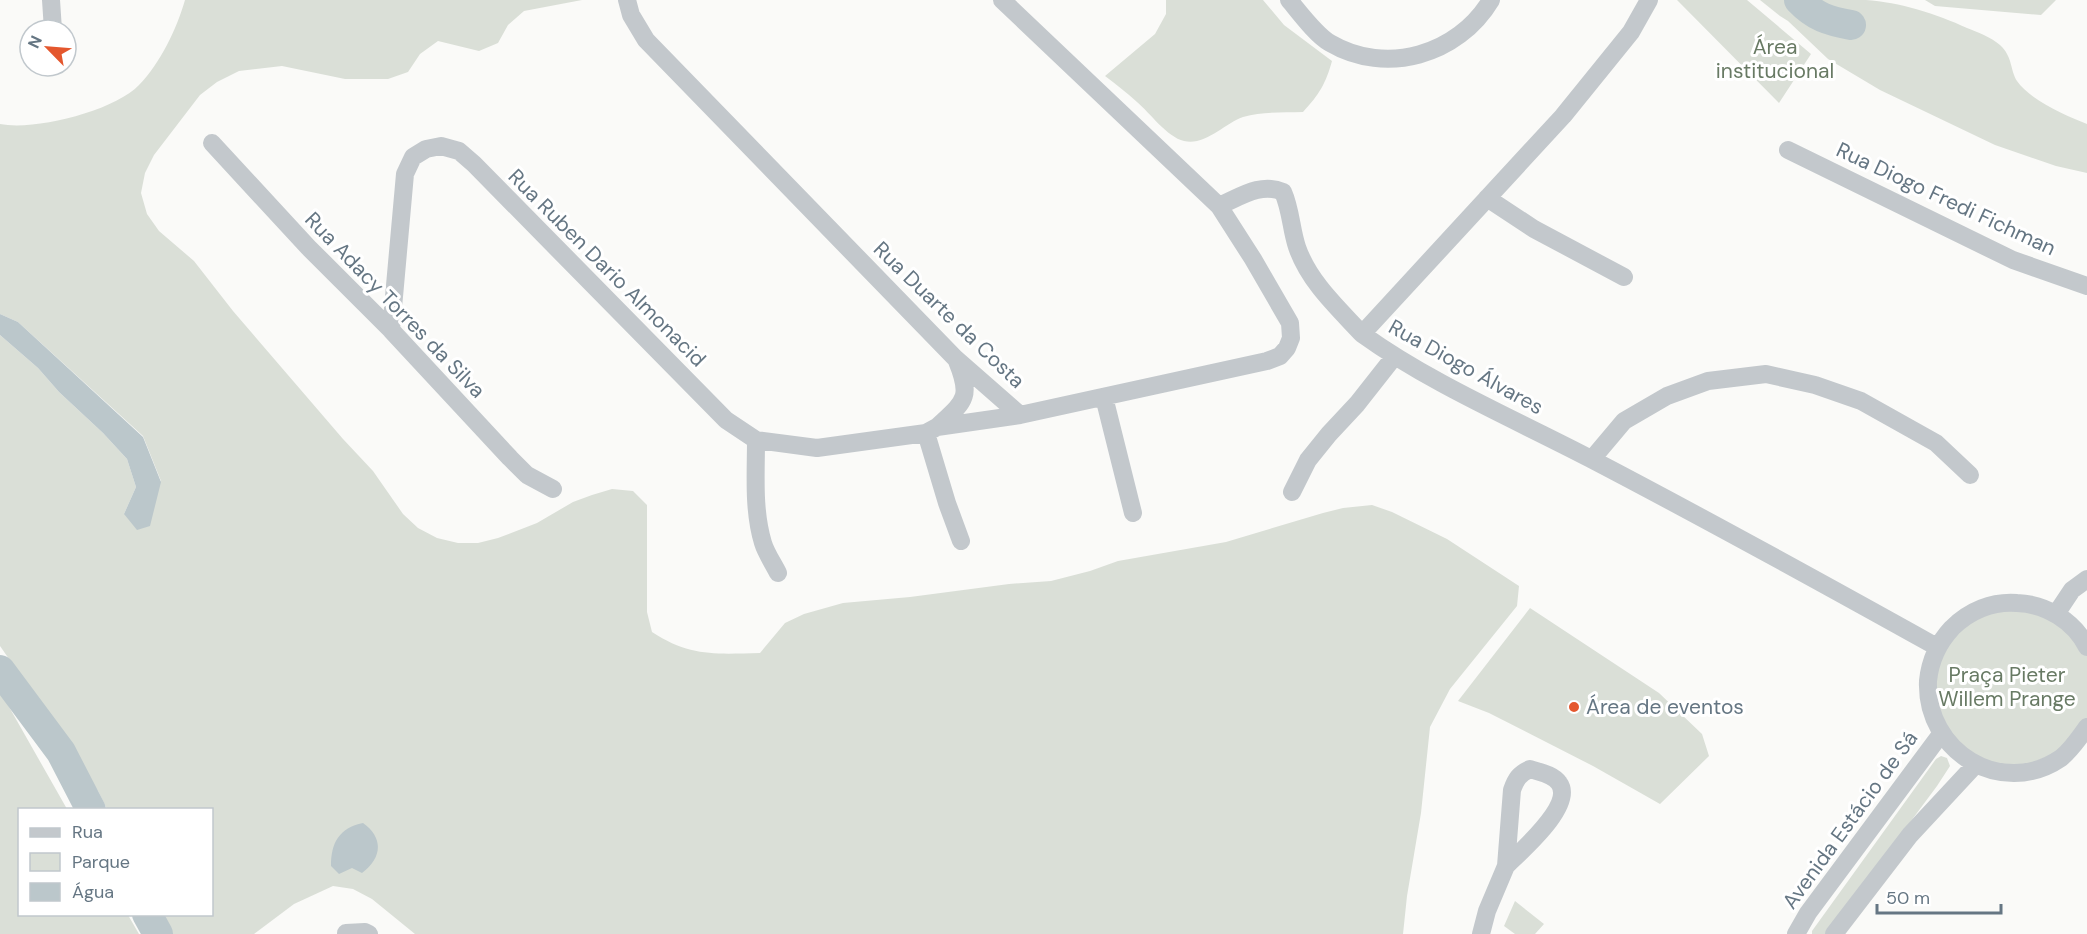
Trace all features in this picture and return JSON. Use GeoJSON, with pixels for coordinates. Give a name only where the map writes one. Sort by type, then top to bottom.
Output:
{"type":"FeatureCollection","features":[{"type":"Feature","properties":{"kind":"street"},"geometry":{"type":"LineString","coordinates":[[51,0],[52,18]]}},
{"type":"Feature","properties":{"kind":"street","name":"Rua Duarte da Costa"},"geometry":{"type":"LineString","coordinates":[[627,0],[631,15],[646,40],[955,358],[1020,415],[1281,356],[1291,339],[1290,323],[1219,206],[1002,0]]}},
{"type":"Feature","properties":{"kind":"street"},"geometry":{"type":"LineString","coordinates":[[1289,0],[1304,19],[1329,43],[1357,54],[1382,58],[1409,58],[1442,46],[1468,30],[1491,0]]}},
{"type":"Feature","properties":{"kind":"street","name":"Rua Diogo Álvares"},"geometry":{"type":"LineString","coordinates":[[1649,0],[1631,32],[1563,116],[1362,334],[1394,357],[1592,459],[1937,647]]}},
{"type":"Feature","properties":{"kind":"street","name":"Rua Adacy Torres da Silva"},"geometry":{"type":"LineString","coordinates":[[212,143],[308,247],[391,330],[527,475],[553,489]]}},
{"type":"Feature","properties":{"kind":"street","name":"Rua Ruben Dario Almonacid"},"geometry":{"type":"LineString","coordinates":[[391,330],[405,174],[413,157],[426,149],[441,146],[459,151],[474,164],[726,420],[756,440],[817,448],[1020,415]]}},
{"type":"Feature","properties":{"kind":"street","name":"Rua Diogo Fredi Fichman"},"geometry":{"type":"LineString","coordinates":[[1788,150],[2013,260],[2087,286]]}},
{"type":"Feature","properties":{"kind":"street"},"geometry":{"type":"LineString","coordinates":[[1219,206],[1265,188],[1283,192],[1288,202],[1290,225],[1307,270],[1362,334]]}},
{"type":"Feature","properties":{"kind":"street"},"geometry":{"type":"LineString","coordinates":[[1487,198],[1534,229],[1624,277]]}},
{"type":"Feature","properties":{"kind":"street"},"geometry":{"type":"LineString","coordinates":[[1292,492],[1308,460],[1394,357]]}},
{"type":"Feature","properties":{"kind":"street"},"geometry":{"type":"LineString","coordinates":[[955,358],[965,382],[966,392],[960,406],[931,430],[947,503],[961,541]]}},
{"type":"Feature","properties":{"kind":"street"},"geometry":{"type":"LineString","coordinates":[[1592,459],[1623,421],[1667,396],[1708,381],[1766,374],[1815,385],[1861,401],[1936,443],[1970,475]]}},
{"type":"Feature","properties":{"kind":"street"},"geometry":{"type":"LineString","coordinates":[[1104,397],[1133,513]]}},
{"type":"Feature","properties":{"kind":"street"},"geometry":{"type":"LineString","coordinates":[[756,440],[758,523],[764,545],[777,573]]}},
{"type":"Feature","properties":{"kind":"street"},"geometry":{"type":"LineString","coordinates":[[2056,614],[2072,590],[2087,579]]}},
{"type":"Feature","properties":{"kind":"street","name":"Avenida Estácio de Sá"},"geometry":{"type":"LineString","coordinates":[[2086,642],[2075,629],[2056,614],[2042,607],[2009,602],[1991,605],[1972,612],[1958,622],[1937,647],[1929,671],[1928,696],[1934,721],[1951,747],[1976,764],[2007,773],[2026,772],[2081,749],[2087,727]]}},
{"type":"Feature","properties":{"kind":"street","name":"Avenida Estácio de Sá"},"geometry":{"type":"LineString","coordinates":[[1796,934],[1808,913],[1941,734]]}},
{"type":"Feature","properties":{"kind":"street"},"geometry":{"type":"LineString","coordinates":[[1834,934],[1910,835],[1976,764]]}},
{"type":"Feature","properties":{"kind":"street"},"geometry":{"type":"LineString","coordinates":[[1481,934],[1487,911],[1506,866],[1512,790],[1516,779],[1530,769],[1545,773],[1558,781],[1563,791],[1560,805],[1544,828],[1506,866]]}},
{"type":"Feature","properties":{"kind":"street"},"geometry":{"type":"LineString","coordinates":[[346,933],[365,932],[369,934]]}},
{"type":"Feature","properties":{"kind":"green space"},"geometry":{"type":"Polygon","coordinates":[[[185,0],[582,0],[524,11],[508,25],[498,43],[479,51],[438,41],[420,54],[408,72],[388,79],[345,79],[282,66],[239,71],[217,82],[200,95],[154,155],[145,173],[141,193],[147,214],[159,231],[194,261],[233,311],[373,471],[403,514],[418,528],[437,538],[458,543],[478,543],[537,523],[573,502],[592,495],[612,489],[633,491],[647,505],[647,612],[652,632],[679,646],[704,652],[760,653],[785,623],[804,614],[843,603],[1051,581],[1118,561],[1226,542],[1323,513],[1372,505],[1392,512],[1447,539],[1519,586],[1517,606],[1450,689],[1430,727],[1421,813],[1403,934],[415,934],[372,899],[353,889],[333,886],[294,904],[254,934],[169,934],[160,916],[213,916],[213,808],[106,808],[38,697],[0,646],[0,335],[38,368],[127,459],[136,487],[124,514],[161,481],[143,436],[18,322],[0,314],[0,124],[33,125],[53,122],[112,103],[139,85],[147,76],[161,56],[185,0]]]}},
{"type":"Feature","properties":{"kind":"green space"},"geometry":{"type":"Polygon","coordinates":[[[1166,0],[1263,0],[1284,25],[1332,61],[1321,88],[1303,112],[1250,115],[1199,140],[1192,142],[1178,139],[1105,76],[1155,34],[1166,14],[1166,0]]]}},
{"type":"Feature","properties":{"kind":"green space","name":"Área institucional"},"geometry":{"type":"Polygon","coordinates":[[[1677,0],[1747,0],[1811,54],[1779,103],[1677,0]]]}},
{"type":"Feature","properties":{"kind":"green space"},"geometry":{"type":"Polygon","coordinates":[[[1760,0],[1866,0],[1891,3],[1931,14],[1988,37],[2004,50],[2017,81],[2030,95],[2049,107],[2087,124],[2087,173],[2056,166],[1995,145],[1880,90],[1828,59],[1788,21],[1760,0]]]}},
{"type":"Feature","properties":{"kind":"green space"},"geometry":{"type":"Polygon","coordinates":[[[1925,0],[2056,0],[2041,15],[1935,6],[1925,0]]]}},
{"type":"Feature","properties":{"kind":"green space","name":"Praça Pieter Willem Prange"},"geometry":{"type":"Polygon","coordinates":[[[2027,603],[2087,647],[2087,727],[2075,745],[2007,773],[1951,747],[1929,671],[1958,622],[2027,603]]]}},
{"type":"Feature","properties":{"kind":"green space","name":"Área de eventos"},"geometry":{"type":"Polygon","coordinates":[[[1530,608],[1659,693],[1702,734],[1709,756],[1660,804],[1593,766],[1489,713],[1458,701],[1530,608]]]}},
{"type":"Feature","properties":{"kind":"green space"},"geometry":{"type":"Polygon","coordinates":[[[0,691],[66,808],[18,808],[18,916],[129,916],[139,934],[0,934],[0,691]]]}},
{"type":"Feature","properties":{"kind":"green space"},"geometry":{"type":"Polygon","coordinates":[[[1941,756],[1947,758],[1950,766],[1937,786],[1827,934],[1812,934],[1936,759],[1941,756]]]}},
{"type":"Feature","properties":{"kind":"green space"},"geometry":{"type":"Polygon","coordinates":[[[1515,901],[1544,924],[1535,934],[1515,934],[1504,926],[1515,901]]]}},
{"type":"Feature","properties":{"kind":"water"},"geometry":{"type":"Polygon","coordinates":[[[0,314],[18,322],[143,437],[161,482],[150,526],[137,530],[124,514],[136,487],[127,459],[38,368],[0,335],[0,314]]]}},
{"type":"Feature","properties":{"kind":"water"},"geometry":{"type":"Polygon","coordinates":[[[363,823],[375,835],[377,855],[362,873],[352,868],[339,874],[331,866],[335,844],[342,833],[363,823]]]}},
{"type":"Feature","properties":{"kind":"waterway"},"geometry":{"type":"LineString","coordinates":[[1799,0],[1811,11],[1823,17],[1851,25]]}},
{"type":"Feature","properties":{"kind":"waterway"},"geometry":{"type":"LineString","coordinates":[[0,670],[61,752],[90,808]]}},
{"type":"Feature","properties":{"kind":"waterway"},"geometry":{"type":"LineString","coordinates":[[148,916],[158,934]]}},
{"type":"Feature","properties":{"kind":"place","name":"Área de eventos"},"geometry":{"type":"Point","coordinates":[1574,707]}}]}
